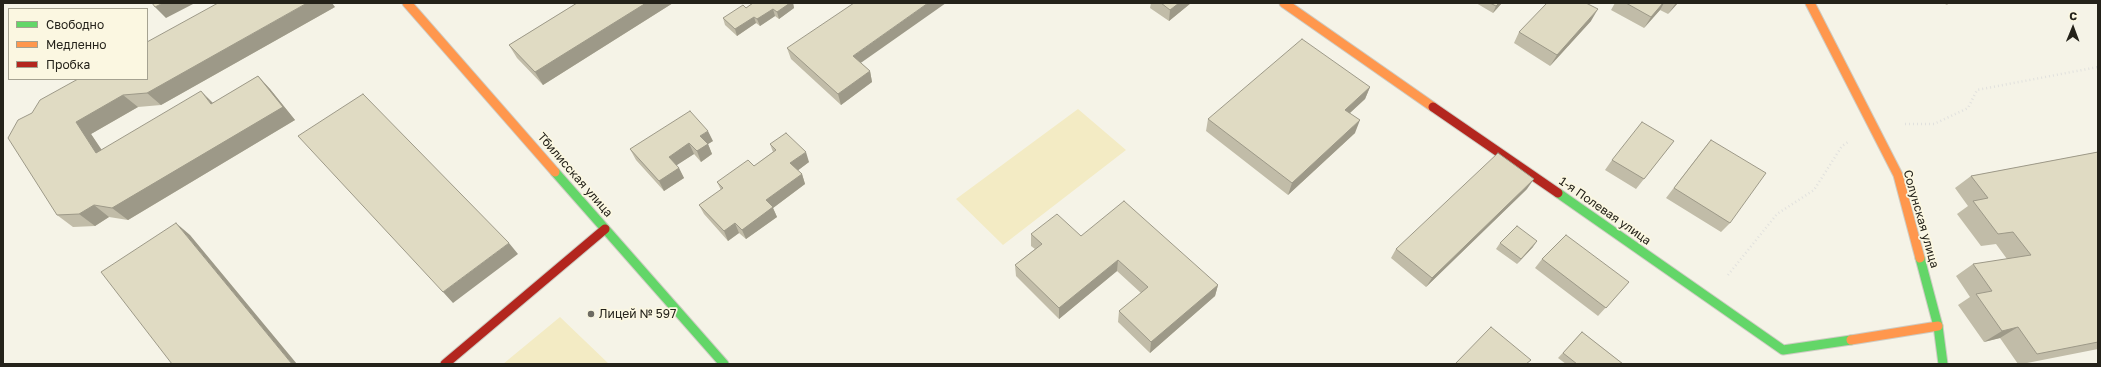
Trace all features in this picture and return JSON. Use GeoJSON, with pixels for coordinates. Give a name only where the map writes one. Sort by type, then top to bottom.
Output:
{"type":"FeatureCollection","features":[{"type":"Feature","properties":{"kind":"street","name":"Тбилисская улица"},"geometry":{"type":"LineString","coordinates":[[407,3],[724,364]]}},
{"type":"Feature","properties":{"kind":"street","name":"1-я Полевая улица"},"geometry":{"type":"LineString","coordinates":[[1284,3],[1783,350],[1938,326]]}},
{"type":"Feature","properties":{"kind":"street","name":"Солунская улица"},"geometry":{"type":"LineString","coordinates":[[1810,3],[1898,175],[1938,326],[1944,364]]}},
{"type":"Feature","properties":{"kind":"street"},"geometry":{"type":"LineString","coordinates":[[446,364],[605,229]]}},
{"type":"Feature","properties":{"kind":"shaded area"},"geometry":{"type":"Polygon","coordinates":[[[1078,109],[1126,150],[1003,245],[956,199],[1078,109]]]}},
{"type":"Feature","properties":{"kind":"shaded area"},"geometry":{"type":"Polygon","coordinates":[[[560,317],[609,364],[503,364],[560,317]]]}},
{"type":"Feature","properties":{"kind":"building"},"geometry":{"type":"Polygon","coordinates":[[[152,3],[163,3],[155,7],[152,3]]]}},
{"type":"Feature","properties":{"kind":"building"},"geometry":{"type":"Polygon","coordinates":[[[218,3],[307,3],[147,93],[123,95],[76,122],[96,153],[201,91],[211,104],[258,76],[283,107],[112,208],[94,205],[79,214],[57,215],[8,138],[18,120],[32,113],[40,100],[76,80],[148,80],[148,41],[218,3]]]}},
{"type":"Feature","properties":{"kind":"building"},"geometry":{"type":"Polygon","coordinates":[[[577,3],[646,3],[535,72],[509,45],[577,3]]]}},
{"type":"Feature","properties":{"kind":"building"},"geometry":{"type":"Polygon","coordinates":[[[753,3],[790,3],[777,12],[773,9],[757,19],[754,17],[735,29],[723,18],[743,5],[746,8],[753,3]]]}},
{"type":"Feature","properties":{"kind":"building"},"geometry":{"type":"Polygon","coordinates":[[[854,3],[928,3],[853,56],[870,71],[838,94],[787,48],[854,3]]]}},
{"type":"Feature","properties":{"kind":"building"},"geometry":{"type":"Polygon","coordinates":[[[1161,3],[1179,3],[1170,10],[1161,3]]]}},
{"type":"Feature","properties":{"kind":"building"},"geometry":{"type":"Polygon","coordinates":[[[1490,3],[1499,3],[1496,6],[1490,3]]]}},
{"type":"Feature","properties":{"kind":"building"},"geometry":{"type":"Polygon","coordinates":[[[1547,3],[1586,3],[1598,9],[1557,55],[1519,32],[1547,3]]]}},
{"type":"Feature","properties":{"kind":"building"},"geometry":{"type":"Polygon","coordinates":[[[1626,3],[1663,3],[1651,17],[1626,3]]]}},
{"type":"Feature","properties":{"kind":"building"},"geometry":{"type":"Polygon","coordinates":[[[1302,39],[1370,87],[1345,110],[1360,120],[1292,183],[1208,119],[1302,39]]]}},
{"type":"Feature","properties":{"kind":"building"},"geometry":{"type":"Polygon","coordinates":[[[363,94],[509,243],[443,292],[298,136],[363,94]]]}},
{"type":"Feature","properties":{"kind":"building"},"geometry":{"type":"Polygon","coordinates":[[[690,111],[708,131],[700,136],[708,144],[697,151],[689,143],[669,157],[679,168],[659,181],[630,149],[690,111]]]}},
{"type":"Feature","properties":{"kind":"building"},"geometry":{"type":"Polygon","coordinates":[[[1642,122],[1674,141],[1644,179],[1612,160],[1642,122]]]}},
{"type":"Feature","properties":{"kind":"building"},"geometry":{"type":"Polygon","coordinates":[[[786,133],[806,152],[790,163],[802,174],[766,200],[773,207],[742,230],[735,223],[724,231],[699,205],[723,188],[717,182],[748,160],[754,166],[776,150],[770,144],[786,133]]]}},
{"type":"Feature","properties":{"kind":"building"},"geometry":{"type":"Polygon","coordinates":[[[1711,140],[1766,173],[1730,223],[1674,188],[1711,140]]]}},
{"type":"Feature","properties":{"kind":"building"},"geometry":{"type":"Polygon","coordinates":[[[2098,152],[2098,342],[2037,354],[2018,327],[2002,331],[1976,294],[1992,291],[1973,264],[2031,255],[2013,232],[1998,234],[1973,201],[1988,198],[1971,176],[2098,152]]]}},
{"type":"Feature","properties":{"kind":"building"},"geometry":{"type":"Polygon","coordinates":[[[1498,153],[1534,179],[1432,278],[1396,249],[1498,153]]]}},
{"type":"Feature","properties":{"kind":"building"},"geometry":{"type":"Polygon","coordinates":[[[1124,201],[1218,285],[1151,342],[1119,311],[1148,287],[1118,260],[1059,308],[1015,265],[1042,244],[1031,234],[1057,214],[1081,236],[1124,201]]]}},
{"type":"Feature","properties":{"kind":"building"},"geometry":{"type":"Polygon","coordinates":[[[176,223],[292,364],[172,364],[101,272],[176,223]]]}},
{"type":"Feature","properties":{"kind":"building"},"geometry":{"type":"Polygon","coordinates":[[[1517,226],[1537,241],[1521,259],[1500,243],[1517,226]]]}},
{"type":"Feature","properties":{"kind":"building"},"geometry":{"type":"Polygon","coordinates":[[[1566,235],[1629,282],[1606,308],[1542,259],[1566,235]]]}},
{"type":"Feature","properties":{"kind":"building"},"geometry":{"type":"Polygon","coordinates":[[[1491,327],[1531,360],[1526,364],[1455,364],[1491,327]]]}},
{"type":"Feature","properties":{"kind":"building"},"geometry":{"type":"Polygon","coordinates":[[[1582,332],[1623,364],[1577,364],[1563,353],[1582,332]]]}},
{"type":"Feature","properties":{"kind":"traffic: fast"},"geometry":{"type":"LineString","coordinates":[[555,172],[724,364]]}},
{"type":"Feature","properties":{"kind":"traffic: fast"},"geometry":{"type":"LineString","coordinates":[[1558,193],[1783,350],[1851,340]]}},
{"type":"Feature","properties":{"kind":"traffic: fast"},"geometry":{"type":"LineString","coordinates":[[1920,258],[1938,326],[1943,364]]}},
{"type":"Feature","properties":{"kind":"traffic: slow"},"geometry":{"type":"LineString","coordinates":[[407,3],[555,172]]}},
{"type":"Feature","properties":{"kind":"traffic: slow"},"geometry":{"type":"LineString","coordinates":[[1284,3],[1433,107]]}},
{"type":"Feature","properties":{"kind":"traffic: slow"},"geometry":{"type":"LineString","coordinates":[[1810,3],[1898,175],[1920,258]]}},
{"type":"Feature","properties":{"kind":"traffic: slow"},"geometry":{"type":"LineString","coordinates":[[1851,340],[1938,326]]}},
{"type":"Feature","properties":{"kind":"traffic: jam"},"geometry":{"type":"LineString","coordinates":[[1433,107],[1558,193]]}},
{"type":"Feature","properties":{"kind":"traffic: jam"},"geometry":{"type":"LineString","coordinates":[[445,364],[605,229]]}},
{"type":"Feature","properties":{"kind":"place","name":"Лицей № 597"},"geometry":{"type":"Point","coordinates":[591,314]}}]}
